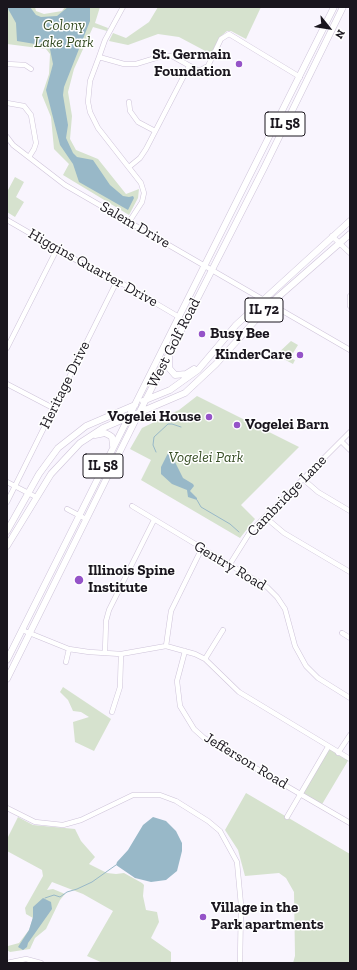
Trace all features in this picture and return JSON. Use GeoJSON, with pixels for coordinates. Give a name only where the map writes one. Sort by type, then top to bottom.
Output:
{"type":"FeatureCollection","features":[{"type":"Feature","properties":{"kind":"main road","name":"West Golf Road"},"geometry":{"type":"LineString","coordinates":[[7,660],[334,7]]}},
{"type":"Feature","properties":{"kind":"main road","name":"West Golf Road"},"geometry":{"type":"LineString","coordinates":[[7,679],[145,401],[264,168],[343,7]]}},
{"type":"Feature","properties":{"kind":"main road","name":"IL 72"},"geometry":{"type":"LineString","coordinates":[[7,531],[47,462],[58,448],[86,426],[178,385],[198,370],[236,325],[262,299],[350,220]]}},
{"type":"Feature","properties":{"kind":"main road","name":"IL 72"},"geometry":{"type":"LineString","coordinates":[[7,546],[36,497],[65,457],[88,437],[103,428],[138,415],[185,393],[216,364],[270,304],[350,234]]}},
{"type":"Feature","properties":{"kind":"main road"},"geometry":{"type":"LineString","coordinates":[[170,352],[169,368],[178,375],[186,374],[206,360]]}},
{"type":"Feature","properties":{"kind":"main road"},"geometry":{"type":"LineString","coordinates":[[88,437],[105,434],[112,437],[113,446]]}},
{"type":"Feature","properties":{"kind":"street"},"geometry":{"type":"LineString","coordinates":[[123,7],[105,40],[90,81],[88,102],[90,112],[98,129],[141,183],[144,193],[142,202],[129,222]]}},
{"type":"Feature","properties":{"kind":"street"},"geometry":{"type":"LineString","coordinates":[[99,57],[124,64],[136,64],[159,57],[172,56],[199,71],[208,66],[221,39],[229,34],[300,77]]}},
{"type":"Feature","properties":{"kind":"street"},"geometry":{"type":"LineString","coordinates":[[7,64],[25,65],[31,69]]}},
{"type":"Feature","properties":{"kind":"street"},"geometry":{"type":"LineString","coordinates":[[129,167],[140,158],[189,66]]}},
{"type":"Feature","properties":{"kind":"street"},"geometry":{"type":"LineString","coordinates":[[129,102],[130,111],[138,122],[155,131]]}},
{"type":"Feature","properties":{"kind":"street"},"geometry":{"type":"LineString","coordinates":[[7,103],[24,106],[31,115],[36,143],[29,157]]}},
{"type":"Feature","properties":{"kind":"street"},"geometry":{"type":"LineString","coordinates":[[93,132],[98,129]]}},
{"type":"Feature","properties":{"kind":"street","name":"Salem Drive"},"geometry":{"type":"LineString","coordinates":[[7,137],[13,145],[65,185],[350,350]]}},
{"type":"Feature","properties":{"kind":"street","name":"Higgins Quarter Drive"},"geometry":{"type":"LineString","coordinates":[[7,220],[116,283],[123,284],[179,317]]}},
{"type":"Feature","properties":{"kind":"street"},"geometry":{"type":"LineString","coordinates":[[332,236],[350,253]]}},
{"type":"Feature","properties":{"kind":"street"},"geometry":{"type":"LineString","coordinates":[[340,243],[350,248]]}},
{"type":"Feature","properties":{"kind":"street"},"geometry":{"type":"LineString","coordinates":[[7,348],[57,248]]}},
{"type":"Feature","properties":{"kind":"street","name":"Heritage Drive"},"geometry":{"type":"LineString","coordinates":[[7,502],[116,283]]}},
{"type":"Feature","properties":{"kind":"street"},"geometry":{"type":"LineString","coordinates":[[349,305],[350,296]]}},
{"type":"Feature","properties":{"kind":"street"},"geometry":{"type":"LineString","coordinates":[[7,384],[53,408]]}},
{"type":"Feature","properties":{"kind":"street","name":"Cambridge Lane"},"geometry":{"type":"LineString","coordinates":[[230,564],[247,536],[350,432]]}},
{"type":"Feature","properties":{"kind":"street"},"geometry":{"type":"LineString","coordinates":[[341,442],[350,450]]}},
{"type":"Feature","properties":{"kind":"street"},"geometry":{"type":"LineString","coordinates":[[304,479],[318,492],[350,511]]}},
{"type":"Feature","properties":{"kind":"street"},"geometry":{"type":"LineString","coordinates":[[7,482],[36,497]]}},
{"type":"Feature","properties":{"kind":"street","name":"Gentry Road"},"geometry":{"type":"LineString","coordinates":[[132,506],[267,587],[277,597],[287,614],[295,646],[306,666],[318,678],[350,698]]}},
{"type":"Feature","properties":{"kind":"street"},"geometry":{"type":"LineString","coordinates":[[67,509],[86,519]]}},
{"type":"Feature","properties":{"kind":"street"},"geometry":{"type":"LineString","coordinates":[[265,517],[284,533],[350,572]]}},
{"type":"Feature","properties":{"kind":"street"},"geometry":{"type":"LineString","coordinates":[[105,653],[106,620],[109,610],[154,520]]}},
{"type":"Feature","properties":{"kind":"street"},"geometry":{"type":"LineString","coordinates":[[166,646],[171,611],[202,548]]}},
{"type":"Feature","properties":{"kind":"street"},"geometry":{"type":"LineString","coordinates":[[22,630],[69,649],[121,654],[166,646],[185,651],[205,659],[239,692],[350,759]]}},
{"type":"Feature","properties":{"kind":"street"},"geometry":{"type":"LineString","coordinates":[[205,659],[223,630]]}},
{"type":"Feature","properties":{"kind":"street"},"geometry":{"type":"LineString","coordinates":[[342,633],[350,638]]}},
{"type":"Feature","properties":{"kind":"street"},"geometry":{"type":"LineString","coordinates":[[66,662],[69,649]]}},
{"type":"Feature","properties":{"kind":"street","name":"Jefferson Road"},"geometry":{"type":"LineString","coordinates":[[185,651],[177,681],[180,706],[191,725],[204,738],[350,823]]}},
{"type":"Feature","properties":{"kind":"street"},"geometry":{"type":"LineString","coordinates":[[112,712],[120,687],[121,654]]}},
{"type":"Feature","properties":{"kind":"street"},"geometry":{"type":"LineString","coordinates":[[338,753],[350,735]]}},
{"type":"Feature","properties":{"kind":"street"},"geometry":{"type":"LineString","coordinates":[[287,817],[328,747]]}},
{"type":"Feature","properties":{"kind":"street"},"geometry":{"type":"LineString","coordinates":[[8,808],[35,822],[63,825],[82,820],[133,795],[153,794],[176,801],[208,821],[220,831],[237,862],[241,905],[240,963]]}},
{"type":"Feature","properties":{"kind":"street"},"geometry":{"type":"LineString","coordinates":[[7,963],[26,959],[41,963]]}},
{"type":"Feature","properties":{"kind":"green space","name":"Colony Lake Park"},"geometry":{"type":"Polygon","coordinates":[[[7,7],[35,7],[36,11],[44,14],[62,11],[65,7],[100,7],[95,23],[108,28],[107,31],[93,27],[74,69],[68,92],[72,116],[70,139],[76,150],[98,159],[126,194],[139,189],[138,198],[129,215],[63,175],[69,164],[54,149],[51,117],[42,95],[49,74],[50,54],[46,49],[7,44],[7,7]]]}},
{"type":"Feature","properties":{"kind":"green space","name":"Colony Lake Park"},"geometry":{"type":"Polygon","coordinates":[[[158,7],[261,7],[246,39],[231,31],[227,31],[219,38],[211,54],[179,37],[158,34],[128,45],[109,41],[113,33],[126,38],[149,22],[158,7]]]}},
{"type":"Feature","properties":{"kind":"green space"},"geometry":{"type":"Polygon","coordinates":[[[15,177],[24,182],[16,197],[24,202],[15,217],[7,212],[7,192],[15,177]]]}},
{"type":"Feature","properties":{"kind":"green space"},"geometry":{"type":"Polygon","coordinates":[[[291,341],[298,345],[290,358],[295,360],[293,364],[276,355],[291,341]]]}},
{"type":"Feature","properties":{"kind":"green space","name":"Vogelei Park"},"geometry":{"type":"Polygon","coordinates":[[[197,396],[299,447],[241,505],[255,519],[240,538],[141,480],[151,460],[130,449],[142,428],[179,410],[197,396]]]}},
{"type":"Feature","properties":{"kind":"green space"},"geometry":{"type":"Polygon","coordinates":[[[63,687],[111,719],[94,751],[75,742],[73,722],[89,717],[81,712],[73,711],[68,700],[60,692],[63,687]]]}},
{"type":"Feature","properties":{"kind":"green space"},"geometry":{"type":"Polygon","coordinates":[[[328,747],[349,759],[321,806],[301,794],[328,747]]]}},
{"type":"Feature","properties":{"kind":"green space"},"geometry":{"type":"Polygon","coordinates":[[[246,793],[350,854],[350,963],[293,963],[295,956],[294,892],[286,878],[279,873],[245,876],[238,850],[225,830],[246,793]]]}},
{"type":"Feature","properties":{"kind":"green space"},"geometry":{"type":"Polygon","coordinates":[[[18,817],[33,825],[75,829],[81,841],[95,857],[89,864],[107,873],[124,873],[142,883],[144,885],[143,896],[146,910],[157,912],[159,922],[151,938],[171,952],[171,963],[103,963],[87,956],[113,911],[83,894],[52,882],[47,890],[53,889],[65,894],[60,900],[46,929],[35,938],[30,949],[10,952],[7,950],[8,946],[19,943],[29,930],[33,918],[26,914],[25,908],[43,876],[42,870],[7,851],[7,839],[18,817]]]}},
{"type":"Feature","properties":{"kind":"water","name":"Colony Lake Park"},"geometry":{"type":"Polygon","coordinates":[[[7,7],[30,7],[36,15],[41,17],[57,16],[68,7],[90,8],[90,21],[64,87],[63,95],[68,125],[66,138],[73,153],[77,157],[93,160],[110,185],[123,196],[133,196],[134,198],[128,210],[79,182],[73,164],[60,145],[46,90],[53,64],[50,49],[47,46],[17,41],[16,23],[7,7]]]}},
{"type":"Feature","properties":{"kind":"water"},"geometry":{"type":"Polygon","coordinates":[[[168,453],[171,454],[183,478],[193,484],[194,486],[190,491],[197,498],[197,500],[188,497],[187,490],[172,484],[161,474],[161,467],[168,453]]]}},
{"type":"Feature","properties":{"kind":"water"},"geometry":{"type":"Polygon","coordinates":[[[153,817],[166,821],[176,831],[182,843],[182,851],[177,871],[166,880],[151,882],[135,878],[116,865],[128,850],[143,825],[153,817]]]}},
{"type":"Feature","properties":{"kind":"water"},"geometry":{"type":"Polygon","coordinates":[[[43,898],[51,902],[52,909],[28,943],[27,947],[23,950],[18,947],[29,930],[33,917],[33,907],[43,898]]]}},
{"type":"Feature","properties":{"kind":"waterway"},"geometry":{"type":"LineString","coordinates":[[156,452],[153,445],[154,437],[168,424],[181,427]]}},
{"type":"Feature","properties":{"kind":"waterway"},"geometry":{"type":"LineString","coordinates":[[197,500],[201,507],[230,524],[239,532]]}},
{"type":"Feature","properties":{"kind":"waterway"},"geometry":{"type":"LineString","coordinates":[[45,898],[54,895],[60,897],[67,892],[92,882],[116,865]]}},
{"type":"Feature","properties":{"kind":"place","name":"St. Germain Foundation"},"geometry":{"type":"Point","coordinates":[239,64]}},
{"type":"Feature","properties":{"kind":"place","name":"Busy Bee"},"geometry":{"type":"Point","coordinates":[202,334]}},
{"type":"Feature","properties":{"kind":"place","name":"KinderCare"},"geometry":{"type":"Point","coordinates":[300,355]}},
{"type":"Feature","properties":{"kind":"place","name":"Vogelei House"},"geometry":{"type":"Point","coordinates":[209,417]}},
{"type":"Feature","properties":{"kind":"place","name":"Vogelei Barn"},"geometry":{"type":"Point","coordinates":[237,425]}},
{"type":"Feature","properties":{"kind":"place","name":"Illinois Spine Institute"},"geometry":{"type":"Point","coordinates":[79,580]}},
{"type":"Feature","properties":{"kind":"place","name":"Village in the Park apartments"},"geometry":{"type":"Point","coordinates":[203,917]}}]}
